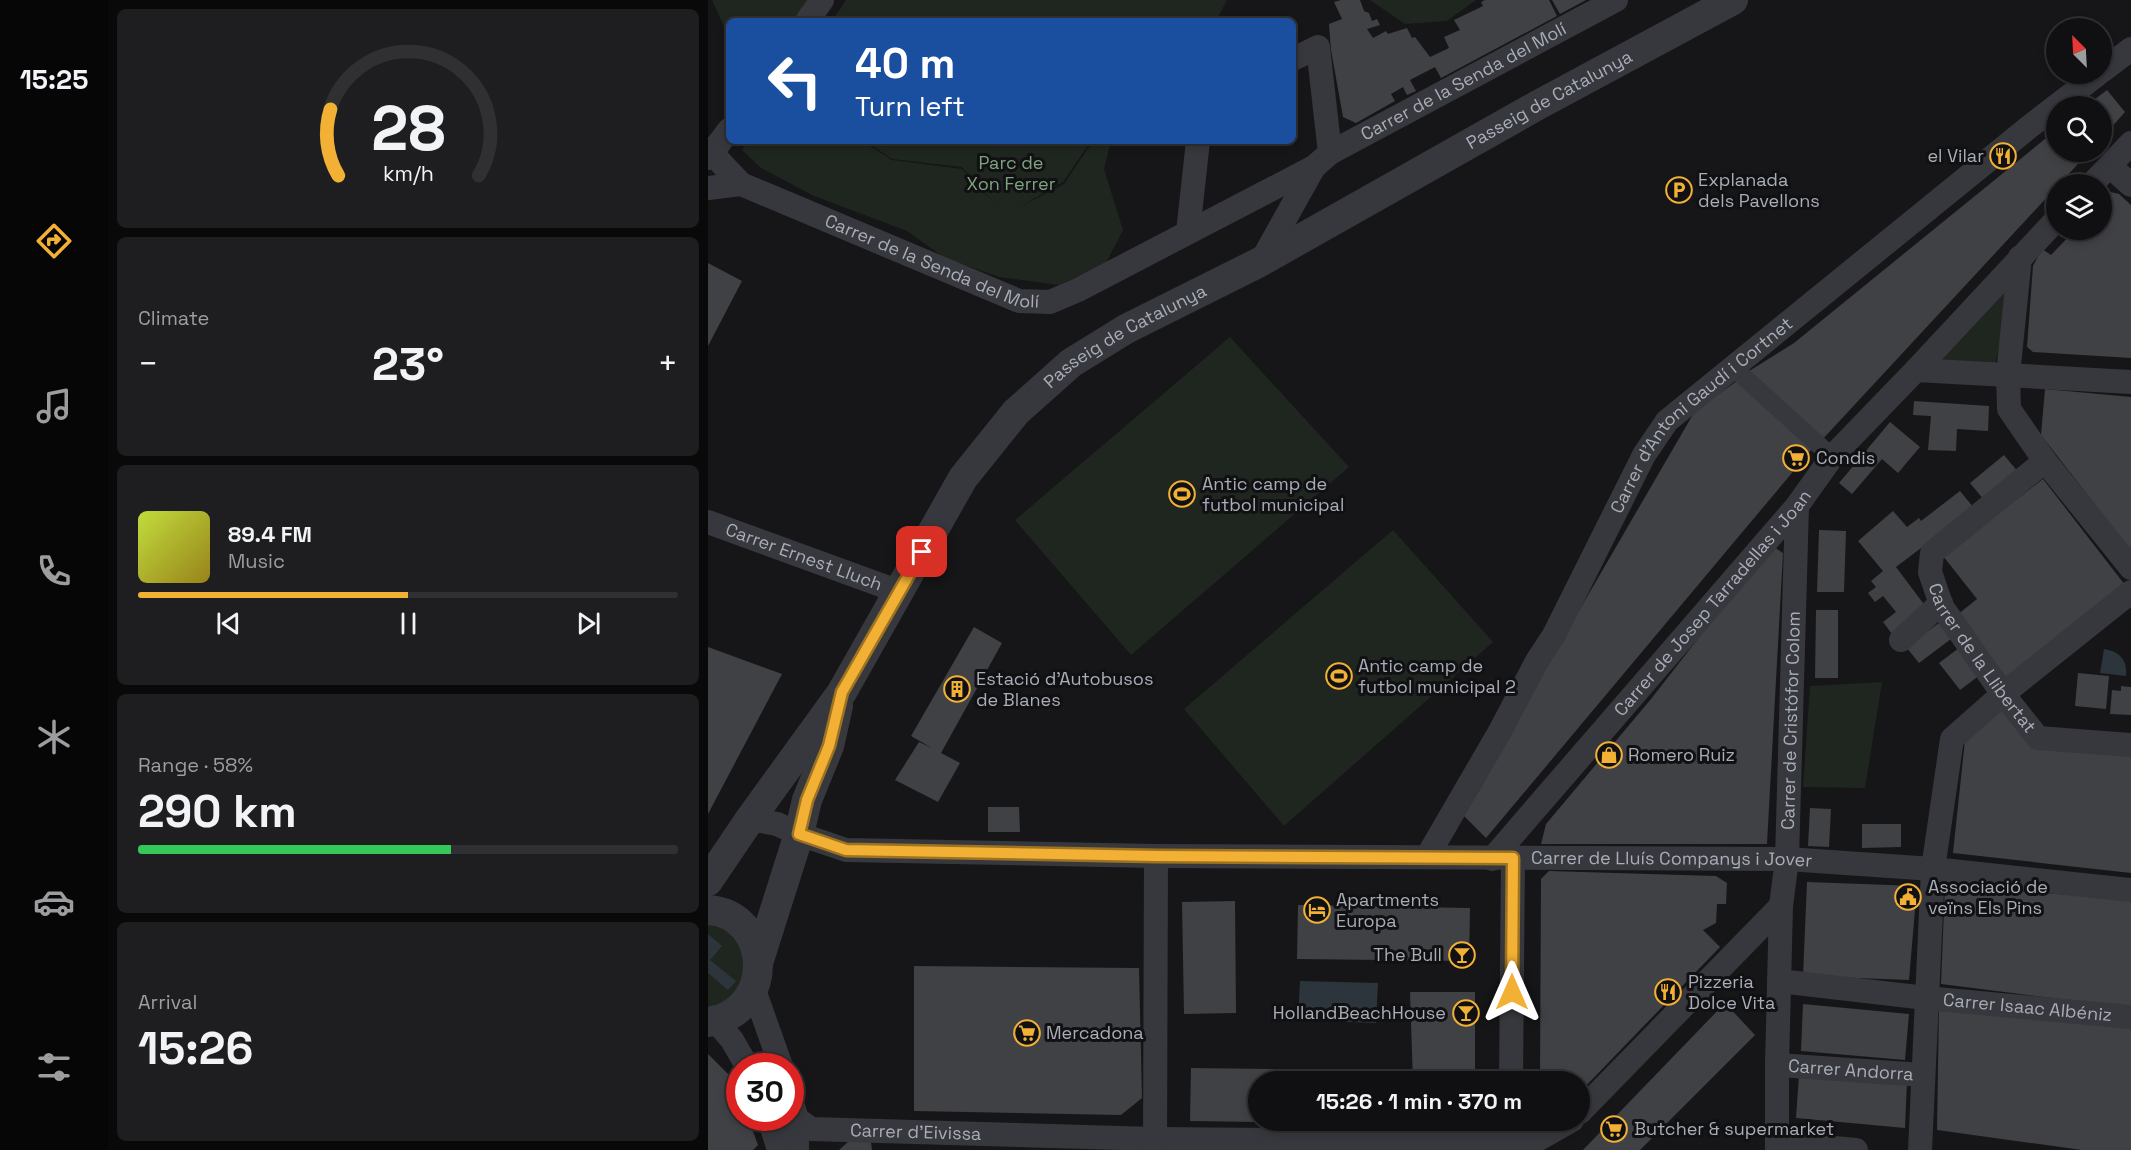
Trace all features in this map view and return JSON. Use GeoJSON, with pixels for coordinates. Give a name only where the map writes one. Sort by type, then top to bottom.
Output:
{"type":"FeatureCollection","features":[{"type":"Feature","properties":{"kind":"street"},"geometry":{"type":"LineString","coordinates":[[809,18],[822,0]]}},
{"type":"Feature","properties":{"kind":"street","name":"Carrer de la Senda del Molí"},"geometry":{"type":"LineString","coordinates":[[709,153],[741,184],[1018,301],[1050,302],[1078,290],[1188,232],[1616,0]]}},
{"type":"Feature","properties":{"kind":"street","name":"Passeig de Catalunya"},"geometry":{"type":"LineString","coordinates":[[708,881],[842,692],[963,478],[1016,412],[1071,363],[1126,329],[1262,260],[1538,105],[1733,0]]}},
{"type":"Feature","properties":{"kind":"street"},"geometry":{"type":"LineString","coordinates":[[1262,260],[1322,160],[1318,46],[1296,57]]}},
{"type":"Feature","properties":{"kind":"street"},"geometry":{"type":"LineString","coordinates":[[2112,63],[2131,49]]}},
{"type":"Feature","properties":{"kind":"street","name":"Carrer d'Antoni Gaudí i Cortnet"},"geometry":{"type":"LineString","coordinates":[[1427,857],[1500,733],[1537,661],[1554,635],[1644,455],[1667,422],[2085,84]]}},
{"type":"Feature","properties":{"kind":"street"},"geometry":{"type":"LineString","coordinates":[[709,153],[726,133]]}},
{"type":"Feature","properties":{"kind":"street"},"geometry":{"type":"LineString","coordinates":[[2102,174],[2131,143]]}},
{"type":"Feature","properties":{"kind":"street"},"geometry":{"type":"LineString","coordinates":[[1188,232],[1198,144]]}},
{"type":"Feature","properties":{"kind":"street"},"geometry":{"type":"LineString","coordinates":[[2110,166],[2131,186]]}},
{"type":"Feature","properties":{"kind":"street","name":"Carrer de la Senda del Molí"},"geometry":{"type":"LineString","coordinates":[[708,188],[741,184]]}},
{"type":"Feature","properties":{"kind":"street","name":"Carrer de Josep Tarradellas i Joan"},"geometry":{"type":"LineString","coordinates":[[1503,858],[1797,506],[1832,457],[2046,230]]}},
{"type":"Feature","properties":{"kind":"street"},"geometry":{"type":"LineString","coordinates":[[2020,257],[2008,375],[2008,409],[2045,461],[2131,568]]}},
{"type":"Feature","properties":{"kind":"street"},"geometry":{"type":"LineString","coordinates":[[1734,368],[1832,457]]}},
{"type":"Feature","properties":{"kind":"street"},"geometry":{"type":"LineString","coordinates":[[1916,370],[2131,382]]}},
{"type":"Feature","properties":{"kind":"street","name":"Carrer de la Llibertat"},"geometry":{"type":"LineString","coordinates":[[2045,461],[1932,553],[1930,572],[1941,603],[2003,694],[2038,738],[2131,744]]}},
{"type":"Feature","properties":{"kind":"street","name":"Carrer de Cristófor Colom"},"geometry":{"type":"LineString","coordinates":[[1778,1147],[1777,1065],[1781,906],[1787,859],[1797,506]]}},
{"type":"Feature","properties":{"kind":"street","name":"Carrer Ernest Lluch"},"geometry":{"type":"LineString","coordinates":[[708,522],[900,592]]}},
{"type":"Feature","properties":{"kind":"street"},"geometry":{"type":"LineString","coordinates":[[1920,1150],[1933,869],[1952,739],[2003,694],[2131,592]]}},
{"type":"Feature","properties":{"kind":"street"},"geometry":{"type":"LineString","coordinates":[[1901,640],[1941,603]]}},
{"type":"Feature","properties":{"kind":"street"},"geometry":{"type":"LineString","coordinates":[[740,1053],[732,1040],[712,1022],[732,1014],[744,1004],[754,990],[759,973],[759,960],[799,834],[807,800],[829,746],[842,692]]}},
{"type":"Feature","properties":{"kind":"street","name":"Carrer de Lluís Companys i Jover"},"geometry":{"type":"LineString","coordinates":[[750,819],[777,824],[846,850],[1156,856],[1787,859],[1933,869],[2131,890]]}},
{"type":"Feature","properties":{"kind":"street"},"geometry":{"type":"LineString","coordinates":[[1155,1144],[1156,856]]}},
{"type":"Feature","properties":{"kind":"street"},"geometry":{"type":"LineString","coordinates":[[1503,858],[1512,1071]]}},
{"type":"Feature","properties":{"kind":"street"},"geometry":{"type":"LineString","coordinates":[[1590,1102],[1781,906]]}},
{"type":"Feature","properties":{"kind":"street"},"geometry":{"type":"LineString","coordinates":[[708,910],[718,911],[736,921],[751,938],[759,960]]}},
{"type":"Feature","properties":{"kind":"street","name":"Carrer Isaac Albéniz"},"geometry":{"type":"LineString","coordinates":[[1779,981],[1926,998],[2131,1017]]}},
{"type":"Feature","properties":{"kind":"street"},"geometry":{"type":"LineString","coordinates":[[754,990],[776,1053]]}},
{"type":"Feature","properties":{"kind":"street","name":"Carrer Andorra"},"geometry":{"type":"LineString","coordinates":[[1777,1065],[1923,1075]]}},
{"type":"Feature","properties":{"kind":"street","name":"Carrer d'Eivissa"},"geometry":{"type":"LineString","coordinates":[[804,1120],[811,1129],[1155,1144],[1511,1138],[1537,1140],[1553,1131]]}},
{"type":"Feature","properties":{"kind":"street"},"geometry":{"type":"LineString","coordinates":[[773,1131],[779,1150]]}},
{"type":"Feature","properties":{"kind":"street"},"geometry":{"type":"LineString","coordinates":[[796,1131],[797,1150]]}},
{"type":"Feature","properties":{"kind":"street"},"geometry":{"type":"LineString","coordinates":[[1778,1147],[1856,1150]]}},
{"type":"Feature","properties":{"kind":"green space"},"geometry":{"type":"Polygon","coordinates":[[[712,0],[821,0],[808,18],[726,18],[726,31],[712,0]]]}},
{"type":"Feature","properties":{"kind":"green space"},"geometry":{"type":"Polygon","coordinates":[[[846,0],[1227,0],[1218,18],[834,18],[846,0]]]}},
{"type":"Feature","properties":{"kind":"green space"},"geometry":{"type":"Polygon","coordinates":[[[1370,0],[1476,0],[1447,21],[1405,24],[1370,0]]]}},
{"type":"Feature","properties":{"kind":"green space","name":"Parc de Xon Ferrer"},"geometry":{"type":"Polygon","coordinates":[[[746,144],[867,144],[892,160],[962,169],[997,206],[962,167],[892,159],[870,144],[1089,144],[1063,182],[1018,208],[1064,184],[1091,144],[1110,144],[1104,169],[1123,230],[1106,263],[1059,285],[999,277],[945,258],[907,231],[814,196],[761,168],[742,150],[746,144]]]}},
{"type":"Feature","properties":{"kind":"green space"},"geometry":{"type":"Polygon","coordinates":[[[2017,270],[1993,374],[1923,368],[2017,270]]]}},
{"type":"Feature","properties":{"kind":"green space","name":"Antic camp de futbol municipal"},"geometry":{"type":"Polygon","coordinates":[[[1230,337],[1349,467],[1131,655],[1015,520],[1230,337]]]}},
{"type":"Feature","properties":{"kind":"green space","name":"Antic camp de futbol municipal 2"},"geometry":{"type":"Polygon","coordinates":[[[1393,530],[1493,642],[1284,826],[1184,709],[1393,530]]]}},
{"type":"Feature","properties":{"kind":"green space"},"geometry":{"type":"Polygon","coordinates":[[[1882,682],[1865,788],[1803,787],[1810,686],[1882,682]]]}},
{"type":"Feature","properties":{"kind":"green space"},"geometry":{"type":"Polygon","coordinates":[[[708,921],[731,929],[748,955],[736,997],[708,1010],[708,921]]]}},
{"type":"Feature","properties":{"kind":"shaded area"},"geometry":{"type":"Polygon","coordinates":[[[2104,649],[2121,657],[2126,665],[2126,676],[2100,673],[2104,649]]]}},
{"type":"Feature","properties":{"kind":"shaded area"},"geometry":{"type":"Polygon","coordinates":[[[708,934],[722,946],[710,960],[736,981],[728,990],[708,973],[708,934]]]}},
{"type":"Feature","properties":{"kind":"shaded area"},"geometry":{"type":"Polygon","coordinates":[[[1300,981],[1378,983],[1376,1023],[1298,1020],[1300,981]]]}},
{"type":"Feature","properties":{"kind":"building"},"geometry":{"type":"Polygon","coordinates":[[[1360,0],[1364,11],[1369,13],[1372,21],[1377,19],[1380,25],[1367,29],[1373,38],[1386,31],[1388,34],[1407,28],[1412,38],[1415,37],[1430,57],[1449,48],[1444,37],[1460,30],[1454,20],[1483,6],[1481,2],[1485,0],[1549,0],[1557,16],[1441,78],[1435,67],[1410,80],[1416,91],[1407,95],[1403,87],[1391,94],[1395,101],[1356,123],[1343,117],[1331,50],[1329,24],[1342,19],[1334,2],[1360,0]]]}},
{"type":"Feature","properties":{"kind":"building"},"geometry":{"type":"Polygon","coordinates":[[[1552,0],[1586,0],[1560,14],[1552,0]]]}},
{"type":"Feature","properties":{"kind":"building"},"geometry":{"type":"Polygon","coordinates":[[[2107,90],[2112,96],[2099,96],[2107,90]]]}},
{"type":"Feature","properties":{"kind":"building"},"geometry":{"type":"Polygon","coordinates":[[[2112,96],[2125,112],[2112,127],[2112,96]]]}},
{"type":"Feature","properties":{"kind":"building"},"geometry":{"type":"Polygon","coordinates":[[[2046,138],[2046,162],[2080,162],[2069,174],[2046,174],[2046,198],[1821,441],[1746,373],[1794,343],[2046,138]]]}},
{"type":"Feature","properties":{"kind":"building"},"geometry":{"type":"Polygon","coordinates":[[[2112,192],[2119,194],[2131,205],[2131,358],[2033,352],[2027,347],[2033,266],[2042,249],[2051,255],[2065,240],[2112,240],[2112,192]]]}},
{"type":"Feature","properties":{"kind":"building"},"geometry":{"type":"Polygon","coordinates":[[[708,263],[742,281],[708,346],[708,263]]]}},
{"type":"Feature","properties":{"kind":"building"},"geometry":{"type":"Polygon","coordinates":[[[1737,381],[1812,449],[1486,838],[1464,816],[1566,633],[1695,411],[1737,381]]]}},
{"type":"Feature","properties":{"kind":"building"},"geometry":{"type":"Polygon","coordinates":[[[2045,389],[2131,397],[2131,551],[2041,435],[2045,389]]]}},
{"type":"Feature","properties":{"kind":"building"},"geometry":{"type":"Polygon","coordinates":[[[1914,401],[1989,406],[1988,431],[1957,429],[1956,451],[1928,450],[1931,416],[1913,415],[1914,401]]]}},
{"type":"Feature","properties":{"kind":"building"},"geometry":{"type":"Polygon","coordinates":[[[1890,422],[1920,447],[1898,473],[1882,459],[1852,494],[1839,483],[1890,422]]]}},
{"type":"Feature","properties":{"kind":"building"},"geometry":{"type":"Polygon","coordinates":[[[2004,455],[2019,473],[1984,500],[1970,483],[2004,455]]]}},
{"type":"Feature","properties":{"kind":"building"},"geometry":{"type":"Polygon","coordinates":[[[2043,479],[2125,585],[2006,677],[1957,615],[1977,599],[1943,556],[2043,479]]]}},
{"type":"Feature","properties":{"kind":"building"},"geometry":{"type":"Polygon","coordinates":[[[1960,491],[1974,508],[1896,567],[1929,611],[1895,638],[1883,622],[1896,612],[1883,596],[1875,602],[1868,593],[1876,587],[1871,581],[1883,571],[1858,541],[1893,511],[1907,527],[1919,518],[1921,521],[1960,491]]]}},
{"type":"Feature","properties":{"kind":"building"},"geometry":{"type":"Polygon","coordinates":[[[1819,530],[1846,531],[1844,592],[1817,592],[1819,530]]]}},
{"type":"Feature","properties":{"kind":"building"},"geometry":{"type":"Polygon","coordinates":[[[1771,545],[1783,553],[1767,844],[1541,844],[1546,824],[1651,699],[1771,545]]]}},
{"type":"Feature","properties":{"kind":"building"},"geometry":{"type":"Polygon","coordinates":[[[1816,610],[1838,610],[1838,678],[1815,678],[1816,610]]]}},
{"type":"Feature","properties":{"kind":"building"},"geometry":{"type":"Polygon","coordinates":[[[1939,623],[1951,639],[1919,663],[1906,647],[1939,623]]]}},
{"type":"Feature","properties":{"kind":"building","name":"Estació d'Autobusos de Blanes"},"geometry":{"type":"Polygon","coordinates":[[[974,627],[1002,643],[941,753],[960,763],[938,802],[895,780],[919,742],[932,748],[911,736],[974,627]]]}},
{"type":"Feature","properties":{"kind":"building"},"geometry":{"type":"Polygon","coordinates":[[[708,647],[782,674],[708,814],[708,647]]]}},
{"type":"Feature","properties":{"kind":"building"},"geometry":{"type":"Polygon","coordinates":[[[1959,648],[1980,675],[1960,690],[1939,663],[1959,648]]]}},
{"type":"Feature","properties":{"kind":"building"},"geometry":{"type":"Polygon","coordinates":[[[2078,673],[2109,676],[2106,709],[2075,706],[2078,673]]]}},
{"type":"Feature","properties":{"kind":"building"},"geometry":{"type":"Polygon","coordinates":[[[2121,686],[2131,687],[2131,715],[2110,714],[2112,690],[2121,691],[2121,686]]]}},
{"type":"Feature","properties":{"kind":"building"},"geometry":{"type":"Polygon","coordinates":[[[2002,706],[2031,742],[2131,755],[2131,873],[1953,853],[1965,740],[2002,706]]]}},
{"type":"Feature","properties":{"kind":"building"},"geometry":{"type":"Polygon","coordinates":[[[988,807],[1019,807],[1020,832],[988,832],[988,807]]]}},
{"type":"Feature","properties":{"kind":"building"},"geometry":{"type":"Polygon","coordinates":[[[1810,808],[1831,809],[1829,847],[1808,846],[1810,808]]]}},
{"type":"Feature","properties":{"kind":"building"},"geometry":{"type":"Polygon","coordinates":[[[1862,824],[1901,824],[1901,847],[1862,848],[1862,824]]]}},
{"type":"Feature","properties":{"kind":"building"},"geometry":{"type":"Polygon","coordinates":[[[1549,871],[1716,876],[1727,883],[1726,904],[1717,904],[1716,923],[1703,930],[1720,947],[1590,1082],[1590,1071],[1540,1071],[1541,879],[1549,871]]]}},
{"type":"Feature","properties":{"kind":"building"},"geometry":{"type":"Polygon","coordinates":[[[1807,882],[1917,886],[1909,980],[1803,976],[1807,882]]]}},
{"type":"Feature","properties":{"kind":"building"},"geometry":{"type":"Polygon","coordinates":[[[1945,885],[2131,900],[2131,1008],[1941,984],[1945,885]]]}},
{"type":"Feature","properties":{"kind":"building"},"geometry":{"type":"Polygon","coordinates":[[[1235,901],[1236,1013],[1184,1014],[1182,902],[1235,901]]]}},
{"type":"Feature","properties":{"kind":"building"},"geometry":{"type":"Polygon","coordinates":[[[1298,905],[1470,908],[1469,961],[1297,959],[1298,905]]]}},
{"type":"Feature","properties":{"kind":"building","name":"Mercadona"},"geometry":{"type":"Polygon","coordinates":[[[914,966],[1139,968],[1142,1098],[1121,1115],[914,1111],[914,966]]]}},
{"type":"Feature","properties":{"kind":"building"},"geometry":{"type":"Polygon","coordinates":[[[1410,992],[1475,992],[1475,1071],[1413,1071],[1410,992]]]}},
{"type":"Feature","properties":{"kind":"building"},"geometry":{"type":"Polygon","coordinates":[[[1725,1003],[1755,1035],[1640,1150],[1583,1150],[1725,1003]]]}},
{"type":"Feature","properties":{"kind":"building"},"geometry":{"type":"Polygon","coordinates":[[[1803,1004],[1909,1014],[1905,1060],[1801,1051],[1803,1004]]]}},
{"type":"Feature","properties":{"kind":"building"},"geometry":{"type":"Polygon","coordinates":[[[1939,1006],[2131,1026],[2131,1150],[2082,1150],[1937,1130],[1939,1006]]]}},
{"type":"Feature","properties":{"kind":"building"},"geometry":{"type":"Polygon","coordinates":[[[708,1054],[726,1072],[726,1131],[753,1131],[758,1145],[753,1150],[708,1150],[708,1054]]]}},
{"type":"Feature","properties":{"kind":"building"},"geometry":{"type":"Polygon","coordinates":[[[1191,1068],[1369,1070],[1248,1071],[1248,1122],[1190,1121],[1191,1068]]]}},
{"type":"Feature","properties":{"kind":"building"},"geometry":{"type":"Polygon","coordinates":[[[1799,1075],[1907,1081],[1905,1128],[1796,1118],[1799,1075]]]}},
{"type":"Feature","properties":{"kind":"building"},"geometry":{"type":"Polygon","coordinates":[[[848,1142],[871,1142],[872,1150],[839,1150],[848,1142]]]}},
{"type":"Feature","properties":{"kind":"place","name":"el Vilar"},"geometry":{"type":"Point","coordinates":[2003,156]}},
{"type":"Feature","properties":{"kind":"place","name":"Explanada dels Pavellons"},"geometry":{"type":"Point","coordinates":[1679,190]}},
{"type":"Feature","properties":{"kind":"place","name":"Condis"},"geometry":{"type":"Point","coordinates":[1796,458]}},
{"type":"Feature","properties":{"kind":"place","name":"Antic camp de futbol municipal"},"geometry":{"type":"Point","coordinates":[1182,494]}},
{"type":"Feature","properties":{"kind":"place","name":"Antic camp de futbol municipal 2"},"geometry":{"type":"Point","coordinates":[1339,676]}},
{"type":"Feature","properties":{"kind":"place","name":"Estació d'Autobusos de Blanes"},"geometry":{"type":"Point","coordinates":[957,689]}},
{"type":"Feature","properties":{"kind":"place","name":"Romero Ruiz"},"geometry":{"type":"Point","coordinates":[1609,755]}},
{"type":"Feature","properties":{"kind":"place","name":"Associació de veïns Els Pins"},"geometry":{"type":"Point","coordinates":[1908,897]}},
{"type":"Feature","properties":{"kind":"place","name":"Apartments Europa"},"geometry":{"type":"Point","coordinates":[1317,910]}},
{"type":"Feature","properties":{"kind":"place","name":"The Bull"},"geometry":{"type":"Point","coordinates":[1462,955]}},
{"type":"Feature","properties":{"kind":"place","name":"Pizzeria Dolce Vita"},"geometry":{"type":"Point","coordinates":[1668,992]}},
{"type":"Feature","properties":{"kind":"place","name":"HollandBeachHouse"},"geometry":{"type":"Point","coordinates":[1466,1013]}},
{"type":"Feature","properties":{"kind":"place","name":"Mercadona"},"geometry":{"type":"Point","coordinates":[1027,1033]}},
{"type":"Feature","properties":{"kind":"place","name":"Butcher & supermarket"},"geometry":{"type":"Point","coordinates":[1614,1129]}},
{"type":"Feature","properties":{"kind":"route"},"geometry":{"type":"LineString","coordinates":[[922,552],[842,692],[829,746],[807,800],[799,834],[846,850],[1156,856],[1513,858],[1512,992]]}}]}
